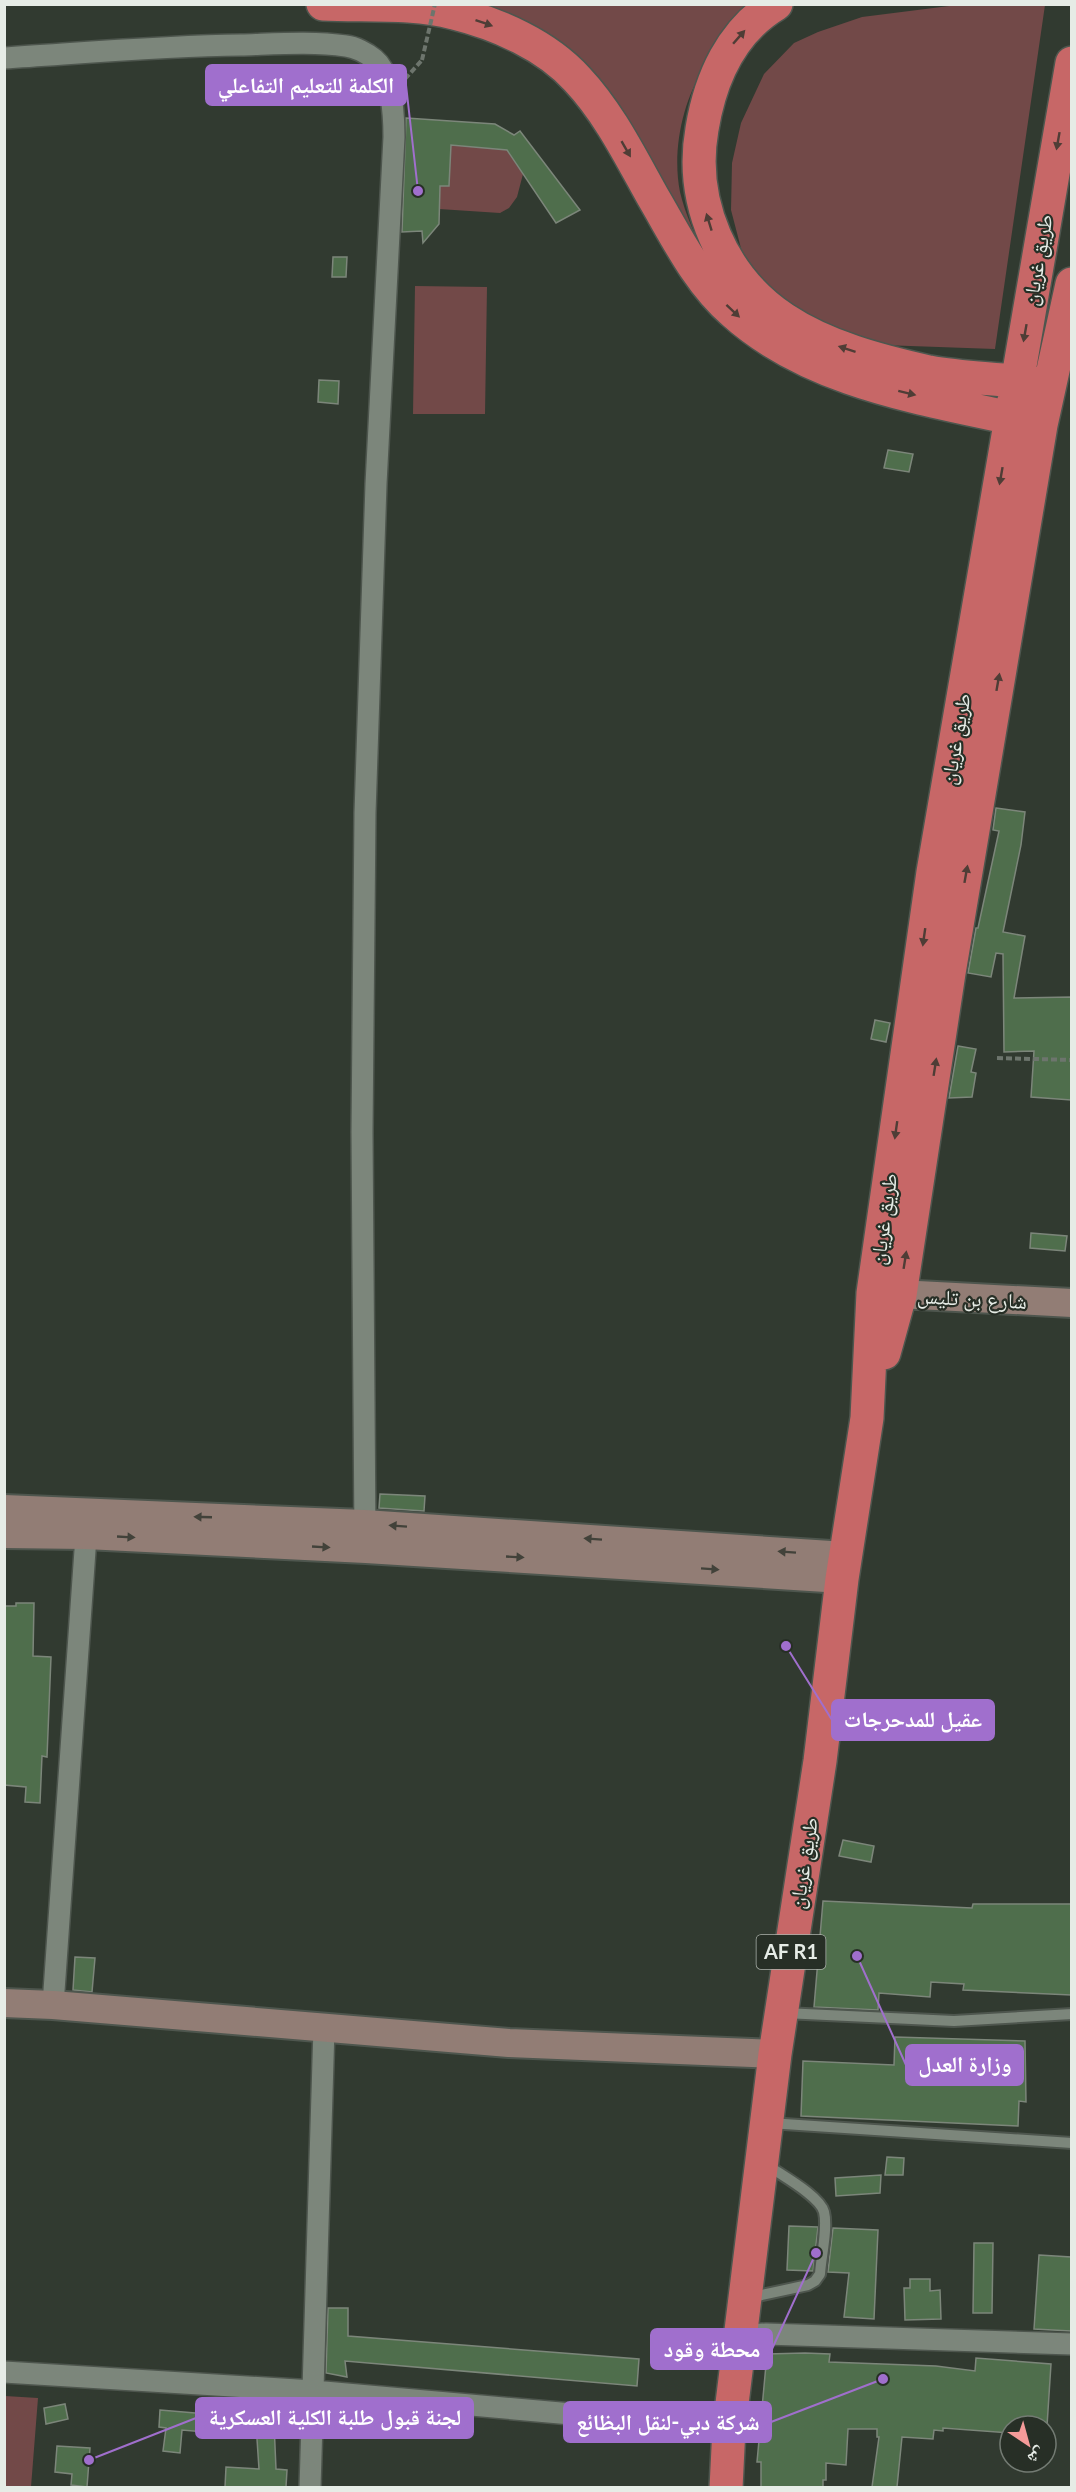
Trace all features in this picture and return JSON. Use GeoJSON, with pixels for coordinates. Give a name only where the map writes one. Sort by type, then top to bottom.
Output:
{"type":"FeatureCollection","features":[{"type":"Feature","properties":{"kind":"highway"},"geometry":{"type":"LineString","coordinates":[[323,4],[404,7],[453,12],[506,31],[550,55],[577,79],[613,125],[701,277],[733,312],[782,347],[841,376],[1026,422]]}},
{"type":"Feature","properties":{"kind":"highway"},"geometry":{"type":"LineString","coordinates":[[776,4],[762,12],[734,43],[719,68],[707,100],[700,138],[698,167],[702,197],[712,230],[732,268],[763,303],[785,320],[842,348],[930,372],[1048,386]]}},
{"type":"Feature","properties":{"kind":"highway","name":"طريق غريان"},"geometry":{"type":"LineString","coordinates":[[1026,422],[1016,381],[1071,63]]}},
{"type":"Feature","properties":{"kind":"highway","name":"طريق غريان"},"geometry":{"type":"LineString","coordinates":[[726,2487],[729,2428],[775,2054],[820,1761],[844,1567],[887,1294],[933,872],[1026,422],[1048,386],[1071,284]]}},
{"type":"Feature","properties":{"kind":"street"},"geometry":{"type":"LineString","coordinates":[[4,58],[193,46],[267,44],[347,46],[361,51],[380,65],[390,94],[394,114],[394,137],[376,484],[365,813],[362,1132],[365,1536]]}},
{"type":"Feature","properties":{"kind":"street","name":"شارع بن تليس"},"geometry":{"type":"LineString","coordinates":[[887,1294],[1071,1303]]}},
{"type":"Feature","properties":{"kind":"street"},"geometry":{"type":"LineString","coordinates":[[4,1509],[87,1524],[365,1536],[844,1567]]}},
{"type":"Feature","properties":{"kind":"street"},"geometry":{"type":"LineString","coordinates":[[4,1534],[87,1524]]}},
{"type":"Feature","properties":{"kind":"street"},"geometry":{"type":"LineString","coordinates":[[53,2005],[87,1524]]}},
{"type":"Feature","properties":{"kind":"street"},"geometry":{"type":"LineString","coordinates":[[4,2003],[53,2005],[509,2043],[775,2054]]}},
{"type":"Feature","properties":{"kind":"street"},"geometry":{"type":"LineString","coordinates":[[310,2487],[324,2028]]}},
{"type":"Feature","properties":{"kind":"street"},"geometry":{"type":"LineString","coordinates":[[741,2335],[1071,2344]]}},
{"type":"Feature","properties":{"kind":"street"},"geometry":{"type":"LineString","coordinates":[[4,2372],[313,2391],[729,2428]]}},
{"type":"Feature","properties":{"kind":"lane"},"geometry":{"type":"LineString","coordinates":[[781,2013],[954,2021],[1071,2014]]}},
{"type":"Feature","properties":{"kind":"lane"},"geometry":{"type":"LineString","coordinates":[[767,2123],[1071,2143]]}},
{"type":"Feature","properties":{"kind":"lane"},"geometry":{"type":"LineString","coordinates":[[745,2299],[808,2285],[820,2274],[825,2219],[823,2208],[816,2199],[762,2162]]}},
{"type":"Feature","properties":{"kind":"path"},"geometry":{"type":"LineString","coordinates":[[422,60],[435,4]]}},
{"type":"Feature","properties":{"kind":"path"},"geometry":{"type":"LineString","coordinates":[[997,1058],[1071,1060]]}},
{"type":"Feature","properties":{"kind":"shaded area"},"geometry":{"type":"Polygon","coordinates":[[[450,5],[766,5],[725,44],[705,67],[690,95],[681,127],[677,160],[680,192],[704,257],[579,66],[450,5]]]}},
{"type":"Feature","properties":{"kind":"shaded area"},"geometry":{"type":"Polygon","coordinates":[[[957,5],[1045,5],[995,349],[882,345],[814,321],[770,291],[743,256],[731,210],[732,163],[741,123],[764,74],[794,43],[862,17],[957,5]]]}},
{"type":"Feature","properties":{"kind":"shaded area"},"geometry":{"type":"Polygon","coordinates":[[[451,145],[504,145],[523,174],[517,197],[509,208],[500,213],[439,209],[440,186],[451,145]]]}},
{"type":"Feature","properties":{"kind":"shaded area"},"geometry":{"type":"Polygon","coordinates":[[[415,286],[487,287],[485,414],[413,414],[415,286]]]}},
{"type":"Feature","properties":{"kind":"shaded area"},"geometry":{"type":"Polygon","coordinates":[[[5,2396],[38,2398],[31,2487],[5,2487],[5,2396]]]}},
{"type":"Feature","properties":{"kind":"building"},"geometry":{"type":"Polygon","coordinates":[[[406,118],[495,124],[514,135],[520,131],[580,210],[556,223],[507,150],[451,145],[449,186],[440,186],[439,224],[423,243],[422,231],[402,232],[406,118]]]}},
{"type":"Feature","properties":{"kind":"building"},"geometry":{"type":"Polygon","coordinates":[[[333,257],[347,257],[346,277],[332,277],[333,257]]]}},
{"type":"Feature","properties":{"kind":"building"},"geometry":{"type":"Polygon","coordinates":[[[319,380],[339,381],[338,404],[318,402],[319,380]]]}},
{"type":"Feature","properties":{"kind":"building"},"geometry":{"type":"Polygon","coordinates":[[[888,450],[913,454],[909,472],[884,468],[888,450]]]}},
{"type":"Feature","properties":{"kind":"building"},"geometry":{"type":"Polygon","coordinates":[[[996,808],[1025,812],[1021,845],[1003,932],[1025,936],[1014,998],[1071,997],[1071,1100],[1031,1097],[1034,1051],[1004,1052],[1003,954],[996,953],[991,977],[968,973],[999,831],[993,830],[996,808]]]}},
{"type":"Feature","properties":{"kind":"building"},"geometry":{"type":"Polygon","coordinates":[[[875,1020],[890,1023],[886,1042],[871,1039],[875,1020]]]}},
{"type":"Feature","properties":{"kind":"building"},"geometry":{"type":"Polygon","coordinates":[[[958,1046],[976,1049],[971,1072],[976,1073],[972,1097],[949,1098],[958,1046]]]}},
{"type":"Feature","properties":{"kind":"building"},"geometry":{"type":"Polygon","coordinates":[[[1031,1233],[1067,1236],[1065,1251],[1030,1248],[1031,1233]]]}},
{"type":"Feature","properties":{"kind":"building"},"geometry":{"type":"Polygon","coordinates":[[[380,1494],[425,1496],[424,1511],[379,1508],[380,1494]]]}},
{"type":"Feature","properties":{"kind":"building"},"geometry":{"type":"Polygon","coordinates":[[[16,1603],[34,1603],[33,1656],[51,1657],[47,1757],[42,1756],[40,1803],[25,1802],[26,1787],[4,1785],[4,1606],[16,1606],[16,1603]]]}},
{"type":"Feature","properties":{"kind":"building"},"geometry":{"type":"Polygon","coordinates":[[[843,1840],[874,1846],[871,1862],[839,1856],[843,1840]]]}},
{"type":"Feature","properties":{"kind":"building"},"geometry":{"type":"Polygon","coordinates":[[[823,1901],[972,1908],[973,1904],[1071,1904],[1071,1995],[963,1990],[964,1984],[931,1982],[930,1997],[879,1993],[878,2010],[814,2007],[823,1901]]]}},
{"type":"Feature","properties":{"kind":"building"},"geometry":{"type":"Polygon","coordinates":[[[75,1957],[95,1958],[92,1992],[73,1990],[75,1957]]]}},
{"type":"Feature","properties":{"kind":"building"},"geometry":{"type":"Polygon","coordinates":[[[895,2037],[1025,2041],[1026,2102],[1019,2101],[1018,2126],[801,2116],[803,2061],[894,2065],[895,2037]]]}},
{"type":"Feature","properties":{"kind":"building"},"geometry":{"type":"Polygon","coordinates":[[[887,2157],[904,2158],[903,2175],[885,2175],[887,2157]]]}},
{"type":"Feature","properties":{"kind":"building"},"geometry":{"type":"Polygon","coordinates":[[[881,2175],[880,2193],[836,2196],[835,2178],[881,2175]]]}},
{"type":"Feature","properties":{"kind":"building"},"geometry":{"type":"Polygon","coordinates":[[[789,2226],[818,2227],[813,2271],[787,2270],[789,2226]]]}},
{"type":"Feature","properties":{"kind":"building"},"geometry":{"type":"Polygon","coordinates":[[[833,2228],[878,2230],[874,2319],[844,2317],[849,2273],[828,2272],[833,2228]]]}},
{"type":"Feature","properties":{"kind":"building"},"geometry":{"type":"Polygon","coordinates":[[[974,2243],[993,2243],[992,2313],[973,2313],[974,2243]]]}},
{"type":"Feature","properties":{"kind":"building"},"geometry":{"type":"Polygon","coordinates":[[[1039,2255],[1071,2257],[1071,2331],[1034,2329],[1039,2255]]]}},
{"type":"Feature","properties":{"kind":"building"},"geometry":{"type":"Polygon","coordinates":[[[910,2279],[930,2279],[930,2291],[940,2290],[941,2319],[905,2320],[904,2288],[910,2288],[910,2279]]]}},
{"type":"Feature","properties":{"kind":"building"},"geometry":{"type":"Polygon","coordinates":[[[328,2308],[348,2308],[348,2336],[639,2359],[637,2386],[345,2361],[347,2377],[326,2373],[328,2308]]]}},
{"type":"Feature","properties":{"kind":"building"},"geometry":{"type":"Polygon","coordinates":[[[767,2354],[830,2354],[829,2362],[936,2366],[975,2371],[976,2358],[1051,2364],[1048,2414],[998,2414],[998,2432],[943,2428],[943,2431],[934,2430],[933,2439],[902,2437],[897,2487],[872,2487],[879,2437],[877,2437],[877,2429],[848,2429],[846,2465],[826,2463],[826,2480],[823,2480],[823,2487],[761,2487],[761,2462],[757,2462],[767,2354]]]}},
{"type":"Feature","properties":{"kind":"building"},"geometry":{"type":"Polygon","coordinates":[[[65,2404],[68,2419],[46,2424],[44,2408],[65,2404]]]}},
{"type":"Feature","properties":{"kind":"building"},"geometry":{"type":"Polygon","coordinates":[[[160,2410],[254,2418],[252,2436],[182,2430],[180,2453],[163,2451],[166,2428],[159,2427],[160,2410]]]}},
{"type":"Feature","properties":{"kind":"building"},"geometry":{"type":"Polygon","coordinates":[[[274,2423],[276,2469],[287,2470],[286,2487],[225,2487],[226,2467],[259,2469],[256,2424],[274,2423]]]}},
{"type":"Feature","properties":{"kind":"building"},"geometry":{"type":"Polygon","coordinates":[[[57,2446],[90,2448],[87,2487],[71,2485],[72,2474],[55,2472],[57,2446]]]}},
{"type":"Feature","properties":{"kind":"place","name":"الكلمة للتعليم التفاعلي"},"geometry":{"type":"Point","coordinates":[418,191]}},
{"type":"Feature","properties":{"kind":"place","name":"عقيل للمدحرجات"},"geometry":{"type":"Point","coordinates":[786,1646]}},
{"type":"Feature","properties":{"kind":"place","name":"وزارة العدل"},"geometry":{"type":"Point","coordinates":[857,1956]}},
{"type":"Feature","properties":{"kind":"place","name":"محطة وقود"},"geometry":{"type":"Point","coordinates":[816,2253]}},
{"type":"Feature","properties":{"kind":"place","name":"شركة دبي-لنقل البظائع"},"geometry":{"type":"Point","coordinates":[883,2379]}},
{"type":"Feature","properties":{"kind":"place","name":"لجنة قبول طلبة الكلية العسكرية"},"geometry":{"type":"Point","coordinates":[89,2460]}}]}
